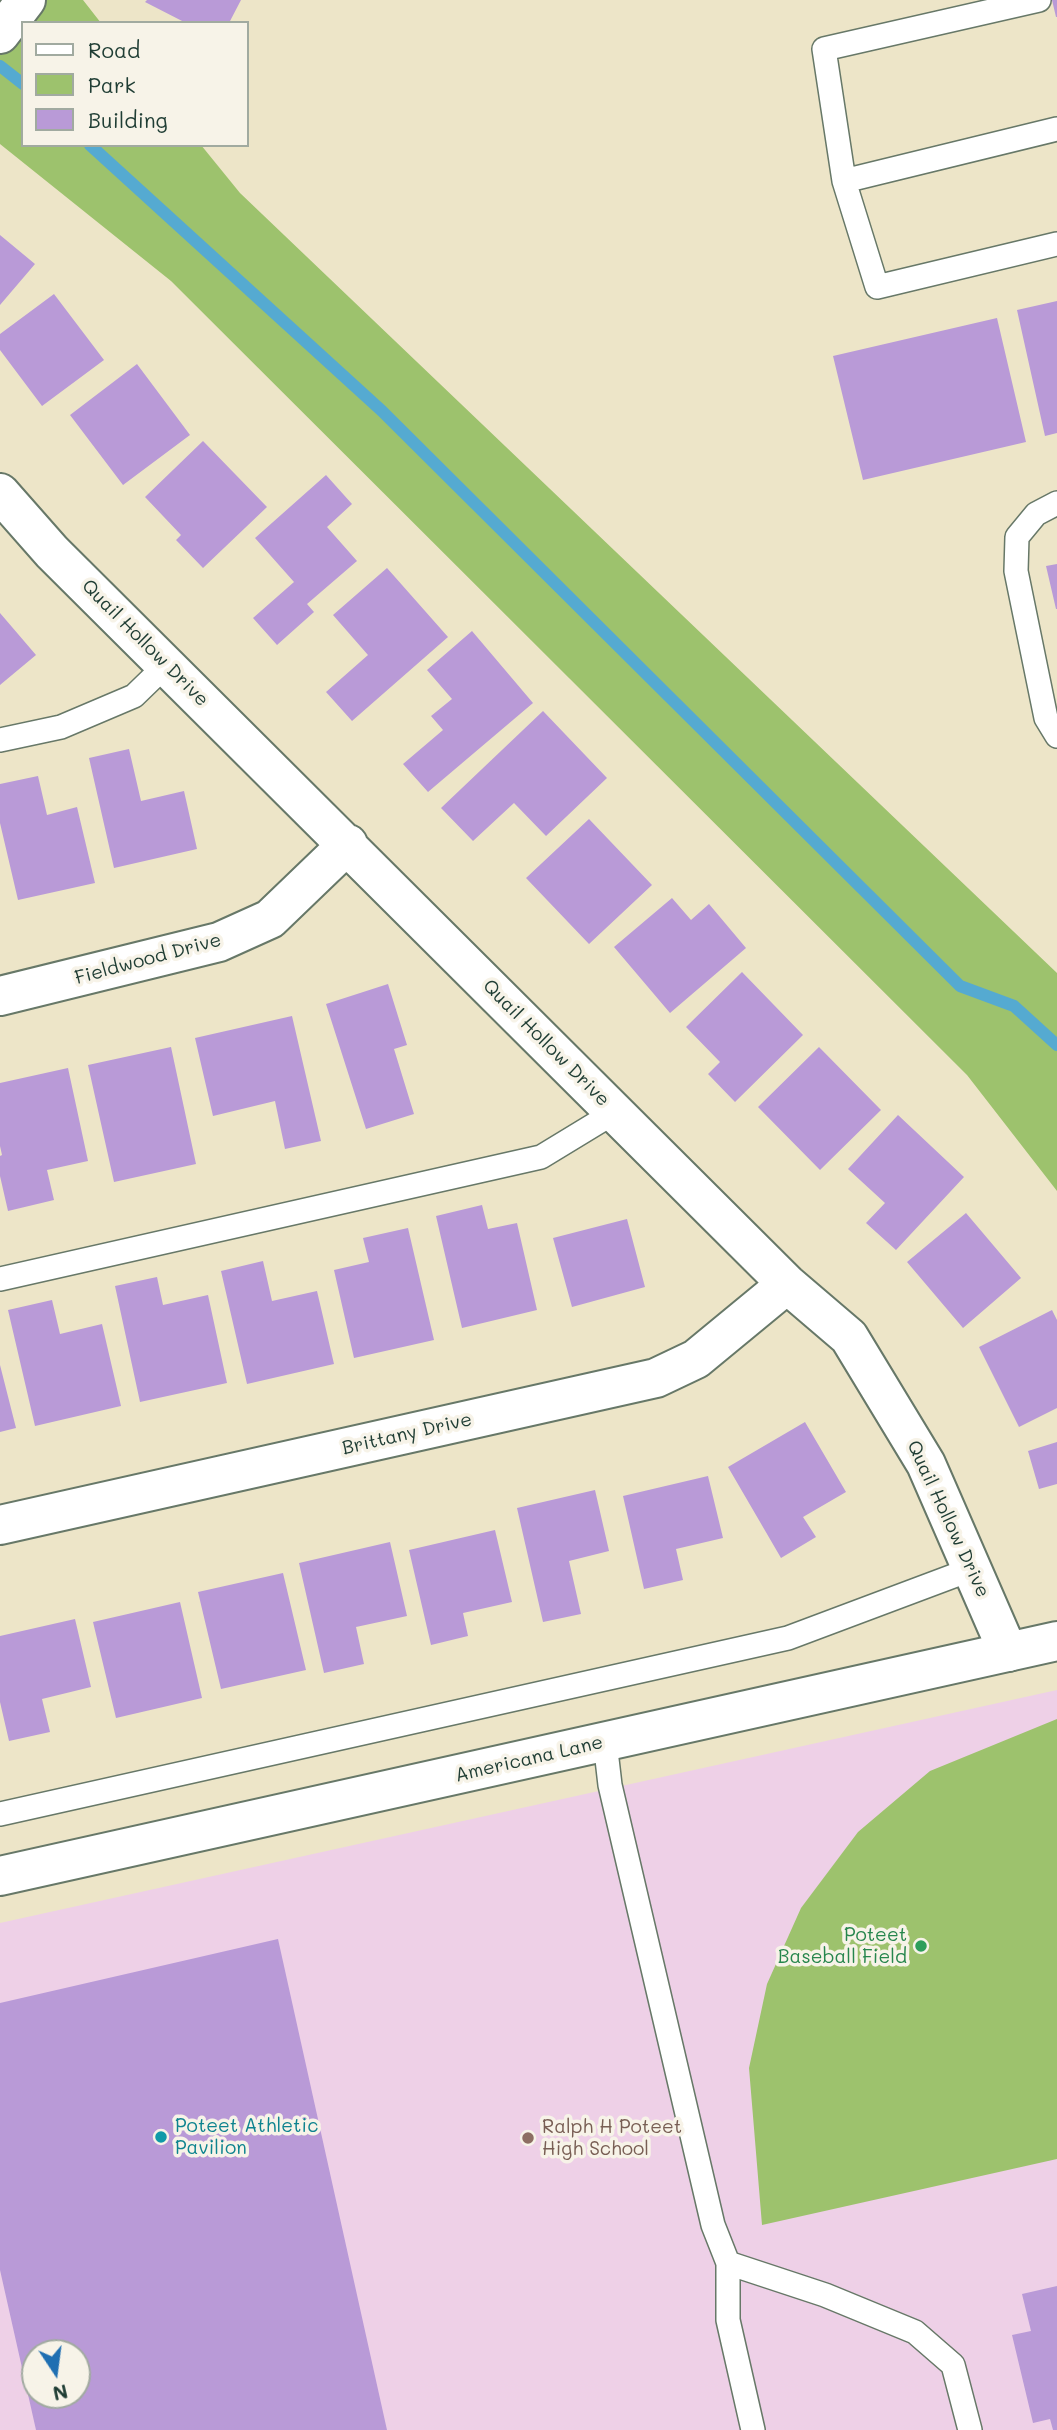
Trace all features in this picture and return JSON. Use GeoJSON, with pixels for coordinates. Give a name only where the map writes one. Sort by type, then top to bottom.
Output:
{"type":"FeatureCollection","features":[{"type":"Feature","properties":{"kind":"street"},"geometry":{"type":"LineString","coordinates":[[0,34],[26,0]]}},
{"type":"Feature","properties":{"kind":"street","name":"Quail Hollow Drive"},"geometry":{"type":"LineString","coordinates":[[0,492],[52,552],[787,1284],[849,1337],[926,1464],[1008,1652]]}},
{"type":"Feature","properties":{"kind":"street","name":"Fieldwood Drive"},"geometry":{"type":"LineString","coordinates":[[0,996],[219,942],[270,919],[348,844]]}},
{"type":"Feature","properties":{"kind":"street","name":"Brittany Drive"},"geometry":{"type":"LineString","coordinates":[[0,1525],[656,1378],[696,1359],[787,1284]]}},
{"type":"Feature","properties":{"kind":"street","name":"Americana Lane"},"geometry":{"type":"LineString","coordinates":[[0,1876],[1057,1641]]}},
{"type":"Feature","properties":{"kind":"lane"},"geometry":{"type":"LineString","coordinates":[[1039,0],[824,49],[844,181],[877,287],[1057,244]]}},
{"type":"Feature","properties":{"kind":"lane"},"geometry":{"type":"LineString","coordinates":[[844,181],[1057,129]]}},
{"type":"Feature","properties":{"kind":"lane"},"geometry":{"type":"LineString","coordinates":[[1057,503],[1036,513],[1017,537],[1016,571],[1046,718],[1057,736]]}},
{"type":"Feature","properties":{"kind":"lane"},"geometry":{"type":"LineString","coordinates":[[0,740],[61,727],[134,696],[166,665]]}},
{"type":"Feature","properties":{"kind":"lane"},"geometry":{"type":"LineString","coordinates":[[0,1279],[541,1157],[615,1112]]}},
{"type":"Feature","properties":{"kind":"lane"},"geometry":{"type":"LineString","coordinates":[[0,1814],[788,1638],[972,1570]]}},
{"type":"Feature","properties":{"kind":"lane"},"geometry":{"type":"LineString","coordinates":[[605,1742],[610,1786],[713,2225],[728,2263],[728,2320],[753,2430]]}},
{"type":"Feature","properties":{"kind":"lane"},"geometry":{"type":"LineString","coordinates":[[728,2263],[825,2295],[915,2332],[953,2365],[970,2430]]}},
{"type":"Feature","properties":{"kind":"shaded area","name":"Ralph H Poteet High School"},"geometry":{"type":"Polygon","coordinates":[[[1057,1690],[1057,2430],[0,2430],[0,1923],[1057,1690]]]}},
{"type":"Feature","properties":{"kind":"green space"},"geometry":{"type":"Polygon","coordinates":[[[0,0],[83,0],[99,21],[21,21],[21,147],[203,147],[240,193],[1057,973],[1057,1191],[967,1075],[171,281],[0,144],[0,0]]]}},
{"type":"Feature","properties":{"kind":"green space","name":"Poteet Baseball Field"},"geometry":{"type":"Polygon","coordinates":[[[1057,1719],[1057,2159],[762,2225],[749,2068],[767,1984],[801,1908],[858,1832],[930,1771],[1057,1719]]]}},
{"type":"Feature","properties":{"kind":"building"},"geometry":{"type":"Polygon","coordinates":[[[241,0],[230,21],[182,21],[145,2],[241,0]]]}},
{"type":"Feature","properties":{"kind":"building"},"geometry":{"type":"Polygon","coordinates":[[[1052,0],[1057,0],[1057,17],[1056,17],[1052,0]]]}},
{"type":"Feature","properties":{"kind":"building"},"geometry":{"type":"Polygon","coordinates":[[[0,235],[35,264],[0,305],[0,235]]]}},
{"type":"Feature","properties":{"kind":"building"},"geometry":{"type":"Polygon","coordinates":[[[54,294],[104,360],[42,406],[0,350],[0,334],[54,294]]]}},
{"type":"Feature","properties":{"kind":"building"},"geometry":{"type":"Polygon","coordinates":[[[1057,301],[1057,433],[1045,436],[1017,310],[1057,301]]]}},
{"type":"Feature","properties":{"kind":"building"},"geometry":{"type":"Polygon","coordinates":[[[997,318],[1026,442],[863,480],[833,356],[997,318]]]}},
{"type":"Feature","properties":{"kind":"building"},"geometry":{"type":"Polygon","coordinates":[[[137,364],[190,435],[123,485],[70,415],[137,364]]]}},
{"type":"Feature","properties":{"kind":"building"},"geometry":{"type":"Polygon","coordinates":[[[203,441],[267,507],[203,568],[176,540],[181,535],[145,497],[203,441]]]}},
{"type":"Feature","properties":{"kind":"building"},"geometry":{"type":"Polygon","coordinates":[[[326,475],[352,504],[327,527],[357,561],[307,604],[314,612],[277,645],[253,618],[294,582],[255,538],[326,475]]]}},
{"type":"Feature","properties":{"kind":"building"},"geometry":{"type":"Polygon","coordinates":[[[1057,564],[1057,609],[1056,609],[1046,566],[1057,564]]]}},
{"type":"Feature","properties":{"kind":"building"},"geometry":{"type":"Polygon","coordinates":[[[387,568],[448,637],[352,721],[326,692],[368,655],[333,615],[387,568]]]}},
{"type":"Feature","properties":{"kind":"building"},"geometry":{"type":"Polygon","coordinates":[[[0,613],[36,655],[0,685],[0,613]]]}},
{"type":"Feature","properties":{"kind":"building"},"geometry":{"type":"Polygon","coordinates":[[[472,631],[533,703],[428,792],[403,764],[443,730],[431,716],[452,699],[427,670],[472,631]]]}},
{"type":"Feature","properties":{"kind":"building"},"geometry":{"type":"Polygon","coordinates":[[[543,711],[607,778],[546,836],[514,803],[473,841],[441,808],[543,711]]]}},
{"type":"Feature","properties":{"kind":"building"},"geometry":{"type":"Polygon","coordinates":[[[129,749],[141,801],[184,791],[197,849],[114,868],[89,758],[129,749]]]}},
{"type":"Feature","properties":{"kind":"building"},"geometry":{"type":"Polygon","coordinates":[[[38,776],[47,815],[77,807],[95,883],[18,900],[0,823],[0,784],[38,776]]]}},
{"type":"Feature","properties":{"kind":"building"},"geometry":{"type":"Polygon","coordinates":[[[589,819],[652,885],[589,944],[526,878],[589,819]]]}},
{"type":"Feature","properties":{"kind":"building"},"geometry":{"type":"Polygon","coordinates":[[[672,898],[691,920],[709,904],[746,948],[670,1013],[614,947],[672,898]]]}},
{"type":"Feature","properties":{"kind":"building"},"geometry":{"type":"Polygon","coordinates":[[[742,972],[803,1035],[735,1102],[708,1074],[720,1062],[686,1027],[742,972]]]}},
{"type":"Feature","properties":{"kind":"building"},"geometry":{"type":"Polygon","coordinates":[[[388,984],[407,1045],[394,1049],[414,1114],[366,1129],[326,1004],[388,984]]]}},
{"type":"Feature","properties":{"kind":"building"},"geometry":{"type":"Polygon","coordinates":[[[292,1016],[321,1141],[285,1149],[275,1101],[213,1116],[195,1038],[292,1016]]]}},
{"type":"Feature","properties":{"kind":"building"},"geometry":{"type":"Polygon","coordinates":[[[171,1047],[196,1164],[114,1182],[88,1065],[171,1047]]]}},
{"type":"Feature","properties":{"kind":"building"},"geometry":{"type":"Polygon","coordinates":[[[819,1047],[881,1110],[820,1170],[758,1107],[819,1047]]]}},
{"type":"Feature","properties":{"kind":"building"},"geometry":{"type":"Polygon","coordinates":[[[68,1068],[88,1161],[47,1170],[54,1200],[8,1211],[0,1176],[0,1083],[68,1068]]]}},
{"type":"Feature","properties":{"kind":"building"},"geometry":{"type":"Polygon","coordinates":[[[898,1115],[964,1177],[896,1250],[866,1223],[885,1203],[848,1169],[898,1115]]]}},
{"type":"Feature","properties":{"kind":"building"},"geometry":{"type":"Polygon","coordinates":[[[482,1205],[488,1229],[517,1223],[537,1310],[462,1328],[436,1216],[482,1205]]]}},
{"type":"Feature","properties":{"kind":"building"},"geometry":{"type":"Polygon","coordinates":[[[966,1213],[1021,1278],[963,1328],[907,1262],[966,1213]]]}},
{"type":"Feature","properties":{"kind":"building"},"geometry":{"type":"Polygon","coordinates":[[[627,1219],[645,1287],[572,1307],[553,1238],[627,1219]]]}},
{"type":"Feature","properties":{"kind":"building"},"geometry":{"type":"Polygon","coordinates":[[[408,1228],[434,1340],[354,1358],[334,1270],[369,1262],[363,1238],[408,1228]]]}},
{"type":"Feature","properties":{"kind":"building"},"geometry":{"type":"Polygon","coordinates":[[[263,1261],[272,1301],[317,1291],[334,1364],[247,1384],[221,1271],[263,1261]]]}},
{"type":"Feature","properties":{"kind":"building"},"geometry":{"type":"Polygon","coordinates":[[[157,1277],[163,1305],[208,1295],[227,1383],[140,1402],[115,1286],[157,1277]]]}},
{"type":"Feature","properties":{"kind":"building"},"geometry":{"type":"Polygon","coordinates":[[[52,1300],[60,1334],[102,1324],[121,1406],[35,1426],[8,1310],[52,1300]]]}},
{"type":"Feature","properties":{"kind":"building"},"geometry":{"type":"Polygon","coordinates":[[[1052,1310],[1057,1320],[1057,1408],[1019,1427],[979,1347],[1052,1310]]]}},
{"type":"Feature","properties":{"kind":"building"},"geometry":{"type":"Polygon","coordinates":[[[0,1365],[16,1428],[0,1432],[0,1365]]]}},
{"type":"Feature","properties":{"kind":"building"},"geometry":{"type":"Polygon","coordinates":[[[805,1422],[846,1492],[803,1517],[816,1537],[781,1558],[728,1467],[805,1422]]]}},
{"type":"Feature","properties":{"kind":"building"},"geometry":{"type":"Polygon","coordinates":[[[1057,1442],[1057,1484],[1039,1489],[1028,1451],[1057,1442]]]}},
{"type":"Feature","properties":{"kind":"building"},"geometry":{"type":"Polygon","coordinates":[[[708,1476],[723,1538],[676,1549],[683,1580],[644,1589],[623,1496],[708,1476]]]}},
{"type":"Feature","properties":{"kind":"building"},"geometry":{"type":"Polygon","coordinates":[[[595,1490],[609,1551],[569,1561],[581,1614],[543,1622],[517,1508],[595,1490]]]}},
{"type":"Feature","properties":{"kind":"building"},"geometry":{"type":"Polygon","coordinates":[[[495,1530],[512,1602],[463,1613],[468,1636],[431,1645],[409,1550],[495,1530]]]}},
{"type":"Feature","properties":{"kind":"building"},"geometry":{"type":"Polygon","coordinates":[[[390,1542],[407,1616],[356,1627],[364,1664],[324,1673],[299,1563],[390,1542]]]}},
{"type":"Feature","properties":{"kind":"building"},"geometry":{"type":"Polygon","coordinates":[[[283,1573],[306,1670],[221,1689],[198,1592],[283,1573]]]}},
{"type":"Feature","properties":{"kind":"building"},"geometry":{"type":"Polygon","coordinates":[[[180,1602],[202,1698],[116,1718],[93,1622],[180,1602]]]}},
{"type":"Feature","properties":{"kind":"building"},"geometry":{"type":"Polygon","coordinates":[[[75,1619],[91,1687],[42,1699],[50,1732],[9,1741],[0,1702],[0,1636],[75,1619]]]}},
{"type":"Feature","properties":{"kind":"building","name":"Poteet Athletic Pavilion"},"geometry":{"type":"Polygon","coordinates":[[[278,1939],[387,2430],[36,2430],[31,2409],[91,2409],[91,2339],[21,2339],[21,2363],[0,2270],[0,2003],[278,1939]]]}},
{"type":"Feature","properties":{"kind":"building"},"geometry":{"type":"Polygon","coordinates":[[[1057,2286],[1057,2430],[1053,2430],[1050,2419],[1033,2423],[1012,2335],[1031,2331],[1022,2294],[1057,2286]]]}},
{"type":"Feature","properties":{"kind":"waterway"},"geometry":{"type":"LineString","coordinates":[[0,66],[21,82]]}},
{"type":"Feature","properties":{"kind":"waterway"},"geometry":{"type":"LineString","coordinates":[[92,147],[382,411],[960,986],[1014,1006],[1057,1045]]}},
{"type":"Feature","properties":{"kind":"place","name":"Poteet Baseball Field"},"geometry":{"type":"Point","coordinates":[921,1946]}},
{"type":"Feature","properties":{"kind":"place","name":"Poteet Athletic Pavilion"},"geometry":{"type":"Point","coordinates":[161,2137]}},
{"type":"Feature","properties":{"kind":"place","name":"Ralph H Poteet High School"},"geometry":{"type":"Point","coordinates":[528,2138]}}]}
